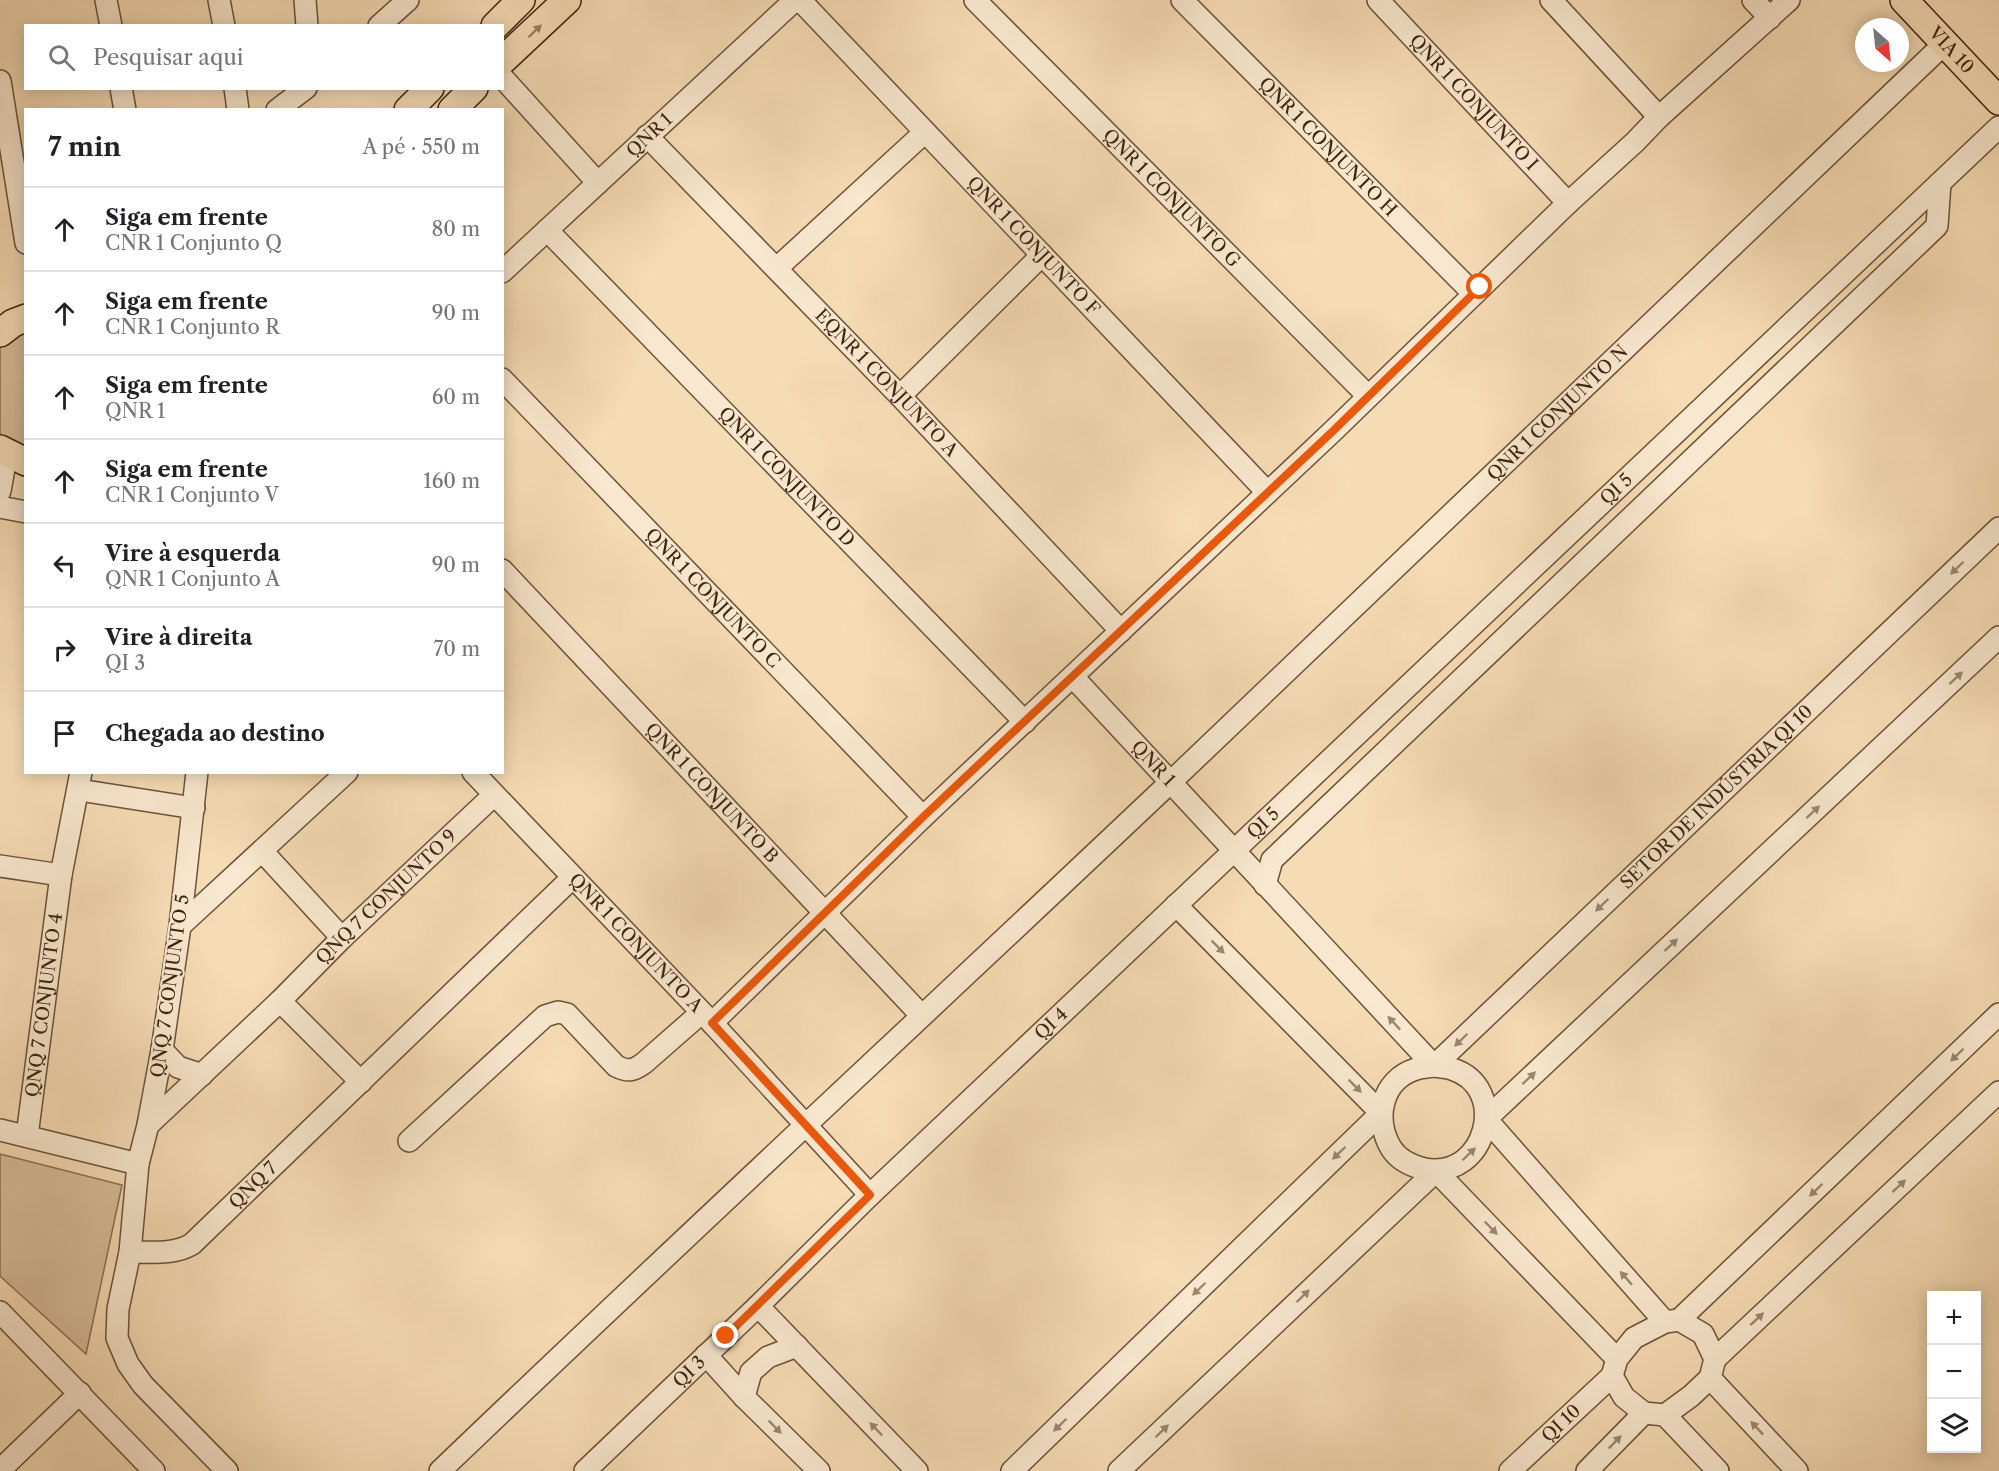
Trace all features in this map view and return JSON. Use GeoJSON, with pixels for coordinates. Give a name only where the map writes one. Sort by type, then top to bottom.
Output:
{"type":"FeatureCollection","features":[{"type":"Feature","properties":{"kind":"main road"},"geometry":{"type":"LineString","coordinates":[[504,59],[567,0]]}},
{"type":"Feature","properties":{"kind":"main road","name":"VIA 10"},"geometry":{"type":"LineString","coordinates":[[1904,0],[1999,101]]}},
{"type":"Feature","properties":{"kind":"main road"},"geometry":{"type":"LineString","coordinates":[[410,108],[428,90]]}},
{"type":"Feature","properties":{"kind":"main road"},"geometry":{"type":"LineString","coordinates":[[454,108],[472,90]]}},
{"type":"Feature","properties":{"kind":"main road"},"geometry":{"type":"LineString","coordinates":[[0,333],[13,323],[24,319]]}},
{"type":"Feature","properties":{"kind":"street"},"geometry":{"type":"LineString","coordinates":[[106,0],[111,24]]}},
{"type":"Feature","properties":{"kind":"street"},"geometry":{"type":"LineString","coordinates":[[219,0],[224,24]]}},
{"type":"Feature","properties":{"kind":"street"},"geometry":{"type":"LineString","coordinates":[[305,0],[307,24]]}},
{"type":"Feature","properties":{"kind":"street"},"geometry":{"type":"LineString","coordinates":[[381,24],[408,0]]}},
{"type":"Feature","properties":{"kind":"street","name":"QNR 1"},"geometry":{"type":"LineString","coordinates":[[504,270],[795,0]]}},
{"type":"Feature","properties":{"kind":"street","name":"QNR 1 CONJUNTO F"},"geometry":{"type":"LineString","coordinates":[[800,0],[1267,492]]}},
{"type":"Feature","properties":{"kind":"street","name":"QNR 1 CONJUNTO G"},"geometry":{"type":"LineString","coordinates":[[975,0],[1368,396]]}},
{"type":"Feature","properties":{"kind":"street","name":"QNR 1 CONJUNTO H"},"geometry":{"type":"LineString","coordinates":[[1182,0],[1474,294]]}},
{"type":"Feature","properties":{"kind":"street","name":"QNR 1 CONJUNTO I"},"geometry":{"type":"LineString","coordinates":[[1378,0],[1568,203]]}},
{"type":"Feature","properties":{"kind":"street"},"geometry":{"type":"LineString","coordinates":[[1551,0],[1659,117]]}},
{"type":"Feature","properties":{"kind":"street"},"geometry":{"type":"LineString","coordinates":[[1753,0],[1770,18]]}},
{"type":"Feature","properties":{"kind":"street"},"geometry":{"type":"LineString","coordinates":[[409,1140],[545,1016],[558,1012],[567,1014],[616,1066],[626,1071],[635,1070],[706,1018],[826,912],[923,817],[1333,431],[1568,203],[1789,0]]}},
{"type":"Feature","properties":{"kind":"street","name":"QNR 1 CONJUNTO N"},"geometry":{"type":"LineString","coordinates":[[440,1471],[805,1124],[1171,782],[1767,211],[1945,44]]}},
{"type":"Feature","properties":{"kind":"street"},"geometry":{"type":"LineString","coordinates":[[504,79],[598,183]]}},
{"type":"Feature","properties":{"kind":"street"},"geometry":{"type":"LineString","coordinates":[[0,81],[24,231]]}},
{"type":"Feature","properties":{"kind":"street"},"geometry":{"type":"LineString","coordinates":[[121,90],[125,108]]}},
{"type":"Feature","properties":{"kind":"street"},"geometry":{"type":"LineString","coordinates":[[235,90],[238,108]]}},
{"type":"Feature","properties":{"kind":"street"},"geometry":{"type":"LineString","coordinates":[[280,108],[303,90]]}},
{"type":"Feature","properties":{"kind":"street","name":"QI 5"},"geometry":{"type":"LineString","coordinates":[[1233,851],[1999,127]]}},
{"type":"Feature","properties":{"kind":"street"},"geometry":{"type":"LineString","coordinates":[[777,268],[925,132]]}},
{"type":"Feature","properties":{"kind":"street","name":"EQNR 1 CONJUNTO A"},"geometry":{"type":"LineString","coordinates":[[647,136],[900,396],[1121,631]]}},
{"type":"Feature","properties":{"kind":"street"},"geometry":{"type":"LineString","coordinates":[[1265,885],[1272,860],[1936,226],[1940,183]]}},
{"type":"Feature","properties":{"kind":"street","name":"QNR 1 CONJUNTO D"},"geometry":{"type":"LineString","coordinates":[[547,230],[1025,722]]}},
{"type":"Feature","properties":{"kind":"street"},"geometry":{"type":"LineString","coordinates":[[900,396],[1042,255]]}},
{"type":"Feature","properties":{"kind":"street","name":"QNR 1 CONJUNTO C"},"geometry":{"type":"LineString","coordinates":[[504,381],[923,817]]}},
{"type":"Feature","properties":{"kind":"street"},"geometry":{"type":"LineString","coordinates":[[0,491],[11,454]]}},
{"type":"Feature","properties":{"kind":"street"},"geometry":{"type":"LineString","coordinates":[[0,507],[24,512]]}},
{"type":"Feature","properties":{"kind":"street","name":"SETOR DE INDÚSTRIA QI 10"},"geometry":{"type":"LineString","coordinates":[[1434,1066],[1999,528]]}},
{"type":"Feature","properties":{"kind":"street","name":"QNR 1 CONJUNTO B"},"geometry":{"type":"LineString","coordinates":[[504,572],[921,1015]]}},
{"type":"Feature","properties":{"kind":"street"},"geometry":{"type":"LineString","coordinates":[[1486,1119],[1999,637]]}},
{"type":"Feature","properties":{"kind":"street","name":"QNR 1"},"geometry":{"type":"LineString","coordinates":[[1073,677],[1434,1066]]}},
{"type":"Feature","properties":{"kind":"street","name":"QNQ 7 CONJUNTO 5"},"geometry":{"type":"LineString","coordinates":[[138,1164],[162,1050],[180,926],[197,774]]}},
{"type":"Feature","properties":{"kind":"street"},"geometry":{"type":"LineString","coordinates":[[180,926],[345,774]]}},
{"type":"Feature","properties":{"kind":"street","name":"QNR 1 CONJUNTO A"},"geometry":{"type":"LineString","coordinates":[[475,774],[870,1195]]}},
{"type":"Feature","properties":{"kind":"street"},"geometry":{"type":"LineString","coordinates":[[80,781],[194,808]]}},
{"type":"Feature","properties":{"kind":"street","name":"QNQ 7 CONJUNTO 4"},"geometry":{"type":"LineString","coordinates":[[27,1136],[61,875],[80,781]]}},
{"type":"Feature","properties":{"kind":"street","name":"QNQ 7 CONJUNTO 9"},"geometry":{"type":"LineString","coordinates":[[148,1125],[494,795]]}},
{"type":"Feature","properties":{"kind":"street"},"geometry":{"type":"LineString","coordinates":[[262,851],[342,939]]}},
{"type":"Feature","properties":{"kind":"street","name":"QI 4"},"geometry":{"type":"LineString","coordinates":[[870,1195],[1233,851]]}},
{"type":"Feature","properties":{"kind":"street"},"geometry":{"type":"LineString","coordinates":[[0,866],[61,875]]}},
{"type":"Feature","properties":{"kind":"street","name":"QNQ 7"},"geometry":{"type":"LineString","coordinates":[[130,1252],[173,1251],[192,1244],[572,878]]}},
{"type":"Feature","properties":{"kind":"street"},"geometry":{"type":"LineString","coordinates":[[1176,905],[1381,1113]]}},
{"type":"Feature","properties":{"kind":"street"},"geometry":{"type":"LineString","coordinates":[[280,1001],[361,1082]]}},
{"type":"Feature","properties":{"kind":"street"},"geometry":{"type":"LineString","coordinates":[[1615,1367],[1634,1338],[1672,1321],[1999,1014]]}},
{"type":"Feature","properties":{"kind":"street"},"geometry":{"type":"LineString","coordinates":[[162,1050],[178,1067],[202,1075]]}},
{"type":"Feature","properties":{"kind":"street"},"geometry":{"type":"LineString","coordinates":[[1434,1066],[1454,1069],[1470,1080],[1482,1096],[1486,1119],[1483,1138],[1471,1155],[1455,1166],[1436,1171],[1413,1167],[1395,1154],[1384,1135],[1381,1113],[1387,1094],[1399,1079],[1415,1069],[1434,1066]]}},
{"type":"Feature","properties":{"kind":"street"},"geometry":{"type":"LineString","coordinates":[[1436,1171],[1615,1367],[1624,1397],[1644,1413],[1665,1414],[1691,1396],[1713,1369],[1999,1092]]}},
{"type":"Feature","properties":{"kind":"street"},"geometry":{"type":"LineString","coordinates":[[1012,1471],[1381,1113]]}},
{"type":"Feature","properties":{"kind":"street"},"geometry":{"type":"LineString","coordinates":[[1486,1119],[1672,1321],[1703,1334],[1713,1369],[1797,1471]]}},
{"type":"Feature","properties":{"kind":"street"},"geometry":{"type":"LineString","coordinates":[[0,1130],[138,1164],[130,1252],[118,1310],[117,1338],[128,1364],[143,1385],[227,1471]]}},
{"type":"Feature","properties":{"kind":"street"},"geometry":{"type":"LineString","coordinates":[[1119,1471],[1436,1171]]}},
{"type":"Feature","properties":{"kind":"street","name":"QI 3"},"geometry":{"type":"LineString","coordinates":[[585,1471],[758,1306],[870,1195]]}},
{"type":"Feature","properties":{"kind":"street"},"geometry":{"type":"LineString","coordinates":[[758,1306],[917,1471]]}},
{"type":"Feature","properties":{"kind":"street"},"geometry":{"type":"LineString","coordinates":[[0,1312],[153,1471]]}},
{"type":"Feature","properties":{"kind":"street"},"geometry":{"type":"LineString","coordinates":[[744,1397],[751,1372],[768,1357],[797,1346]]}},
{"type":"Feature","properties":{"kind":"street"},"geometry":{"type":"LineString","coordinates":[[706,1355],[744,1397],[819,1471]]}},
{"type":"Feature","properties":{"kind":"street","name":"QI 10"},"geometry":{"type":"LineString","coordinates":[[1510,1471],[1615,1367]]}},
{"type":"Feature","properties":{"kind":"street"},"geometry":{"type":"LineString","coordinates":[[0,1470],[80,1393]]}},
{"type":"Feature","properties":{"kind":"street"},"geometry":{"type":"LineString","coordinates":[[1587,1471],[1644,1413]]}},
{"type":"Feature","properties":{"kind":"street"},"geometry":{"type":"LineString","coordinates":[[1665,1414],[1718,1471]]}},
{"type":"Feature","properties":{"kind":"shaded area"},"geometry":{"type":"Polygon","coordinates":[[[24,320],[24,461],[0,449],[0,334],[24,320]]]}},
{"type":"Feature","properties":{"kind":"shaded area"},"geometry":{"type":"Polygon","coordinates":[[[0,1154],[122,1185],[86,1354],[0,1276],[0,1154]]]}},
{"type":"Feature","properties":{"kind":"route"},"geometry":{"type":"LineString","coordinates":[[726,1336],[870,1195],[712,1023],[923,817],[1333,431],[1480,287]]}}]}
